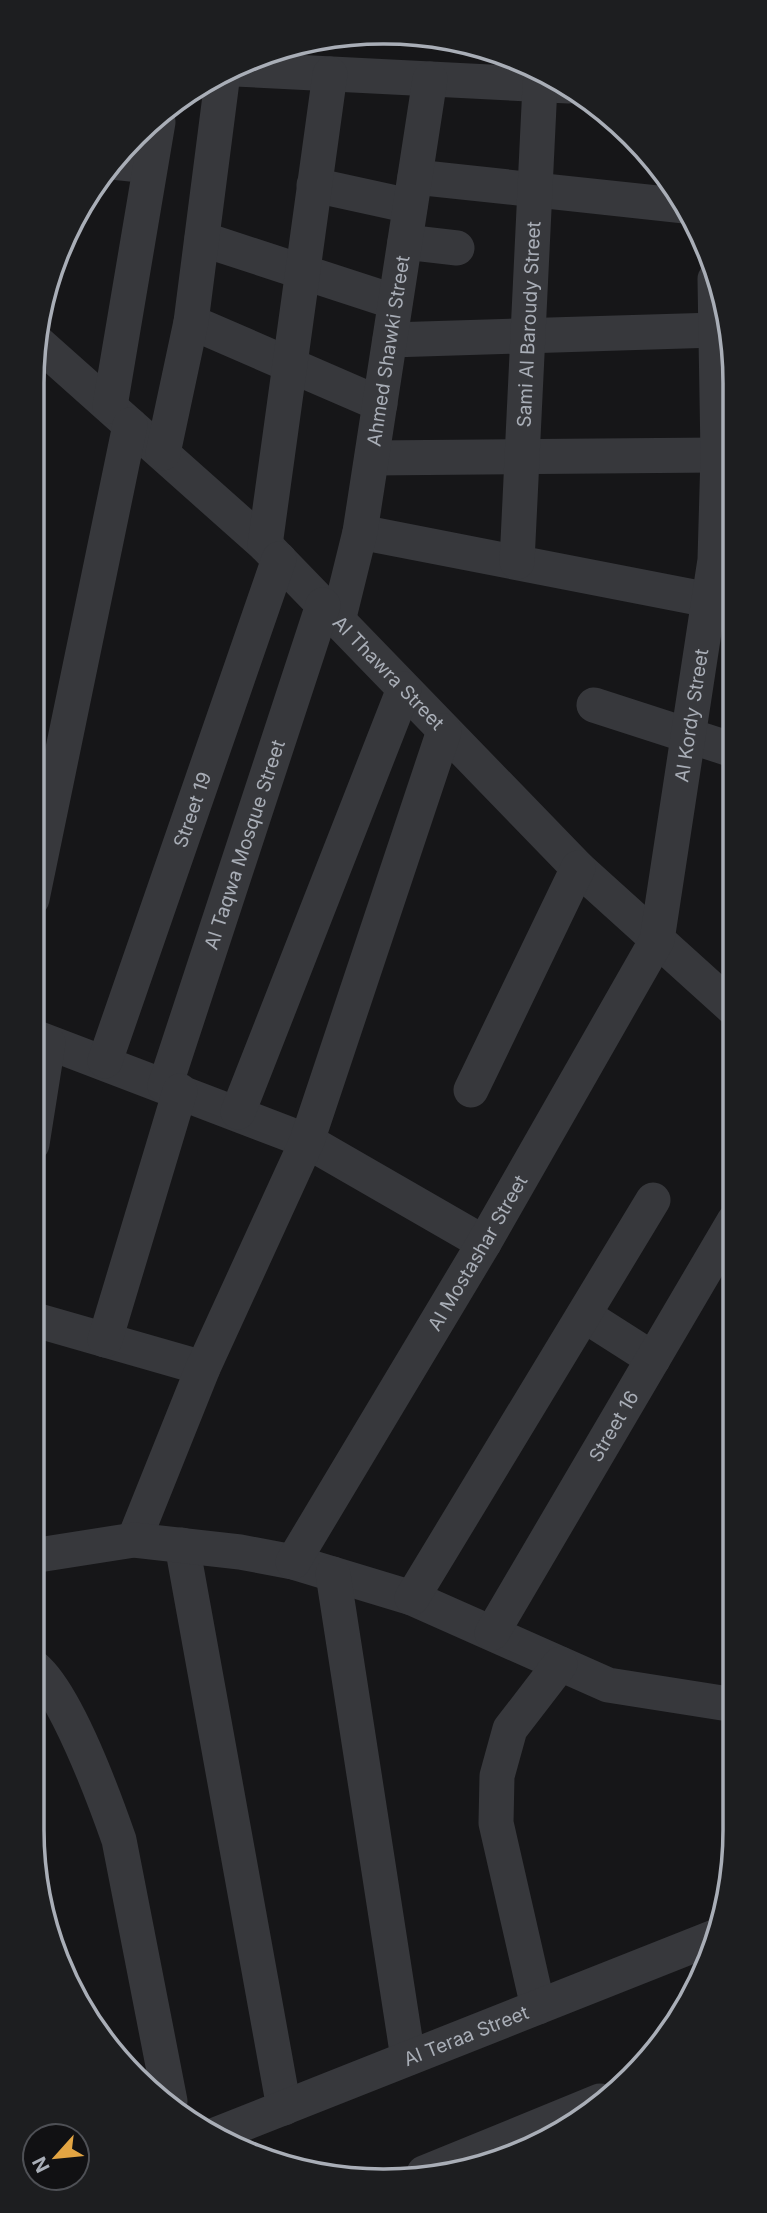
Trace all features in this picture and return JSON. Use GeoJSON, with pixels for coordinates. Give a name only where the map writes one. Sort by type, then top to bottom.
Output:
{"type":"FeatureCollection","features":[{"type":"Feature","properties":{"kind":"street"},"geometry":{"type":"LineString","coordinates":[[253,70],[546,86]]}},
{"type":"Feature","properties":{"kind":"street","name":"Street 19"},"geometry":{"type":"LineString","coordinates":[[105,1061],[272,552],[289,366],[330,74]]}},
{"type":"Feature","properties":{"kind":"street","name":"Ahmed Shawki Street"},"geometry":{"type":"LineString","coordinates":[[330,613],[360,532],[430,79]]}},
{"type":"Feature","properties":{"kind":"street"},"geometry":{"type":"LineString","coordinates":[[163,453],[191,322],[221,85]]}},
{"type":"Feature","properties":{"kind":"street","name":"Sami Al Baroudy Street"},"geometry":{"type":"LineString","coordinates":[[517,562],[535,191],[553,89]]}},
{"type":"Feature","properties":{"kind":"street"},"geometry":{"type":"LineString","coordinates":[[44,809],[120,415],[156,130]]}},
{"type":"Feature","properties":{"kind":"street"},"geometry":{"type":"LineString","coordinates":[[125,163],[150,166]]}},
{"type":"Feature","properties":{"kind":"street"},"geometry":{"type":"LineString","coordinates":[[314,185],[412,192],[535,191],[672,205]]}},
{"type":"Feature","properties":{"kind":"street"},"geometry":{"type":"LineString","coordinates":[[202,239],[396,302]]}},
{"type":"Feature","properties":{"kind":"street"},"geometry":{"type":"LineString","coordinates":[[405,242],[457,248]]}},
{"type":"Feature","properties":{"kind":"street"},"geometry":{"type":"LineString","coordinates":[[390,340],[528,335],[714,304]]}},
{"type":"Feature","properties":{"kind":"street"},"geometry":{"type":"LineString","coordinates":[[191,322],[380,404]]}},
{"type":"Feature","properties":{"kind":"street","name":"Al Kordy Street"},"geometry":{"type":"LineString","coordinates":[[718,322],[723,467]]}},
{"type":"Feature","properties":{"kind":"street","name":"Al Thawra Street"},"geometry":{"type":"LineString","coordinates":[[46,350],[272,552],[578,868],[723,999]]}},
{"type":"Feature","properties":{"kind":"street"},"geometry":{"type":"LineString","coordinates":[[372,458],[523,454],[723,467]]}},
{"type":"Feature","properties":{"kind":"street"},"geometry":{"type":"LineString","coordinates":[[360,532],[709,600]]}},
{"type":"Feature","properties":{"kind":"street","name":"Al Kordy Street"},"geometry":{"type":"LineString","coordinates":[[657,940],[709,600],[723,565]]}},
{"type":"Feature","properties":{"kind":"street","name":"Al Taqwa Mosque Street"},"geometry":{"type":"LineString","coordinates":[[105,1340],[172,1088],[330,613]]}},
{"type":"Feature","properties":{"kind":"street"},"geometry":{"type":"LineString","coordinates":[[238,1112],[404,689]]}},
{"type":"Feature","properties":{"kind":"street"},"geometry":{"type":"LineString","coordinates":[[594,705],[723,747]]}},
{"type":"Feature","properties":{"kind":"street"},"geometry":{"type":"LineString","coordinates":[[134,1540],[203,1368],[307,1141],[444,731]]}},
{"type":"Feature","properties":{"kind":"street"},"geometry":{"type":"LineString","coordinates":[[471,1090],[578,868]]}},
{"type":"Feature","properties":{"kind":"street","name":"Al Mostashar Street"},"geometry":{"type":"LineString","coordinates":[[293,1562],[484,1243],[657,940]]}},
{"type":"Feature","properties":{"kind":"street"},"geometry":{"type":"LineString","coordinates":[[44,1040],[105,1061],[307,1141],[484,1243]]}},
{"type":"Feature","properties":{"kind":"street"},"geometry":{"type":"LineString","coordinates":[[412,1598],[653,1200]]}},
{"type":"Feature","properties":{"kind":"street","name":"Street 16"},"geometry":{"type":"LineString","coordinates":[[492,1633],[723,1239]]}},
{"type":"Feature","properties":{"kind":"street"},"geometry":{"type":"LineString","coordinates":[[584,1315],[653,1359]]}},
{"type":"Feature","properties":{"kind":"street"},"geometry":{"type":"LineString","coordinates":[[44,1323],[203,1368]]}},
{"type":"Feature","properties":{"kind":"street"},"geometry":{"type":"LineString","coordinates":[[44,1554],[134,1540],[293,1562],[412,1598],[608,1685],[723,1703]]}},
{"type":"Feature","properties":{"kind":"street"},"geometry":{"type":"LineString","coordinates":[[182,1545],[284,2108]]}},
{"type":"Feature","properties":{"kind":"street"},"geometry":{"type":"LineString","coordinates":[[332,1574],[408,2058]]}},
{"type":"Feature","properties":{"kind":"street"},"geometry":{"type":"LineString","coordinates":[[538,2007],[496,1823],[497,1776],[509,1729],[560,1664]]}},
{"type":"Feature","properties":{"kind":"street"},"geometry":{"type":"LineString","coordinates":[[44,1678],[51,1685],[107,1805],[119,1840],[168,2092]]}},
{"type":"Feature","properties":{"kind":"street","name":"Al Teraa Street"},"geometry":{"type":"LineString","coordinates":[[226,2131],[704,1941]]}},
{"type":"Feature","properties":{"kind":"street"},"geometry":{"type":"LineString","coordinates":[[448,2163],[570,2113]]}}]}
